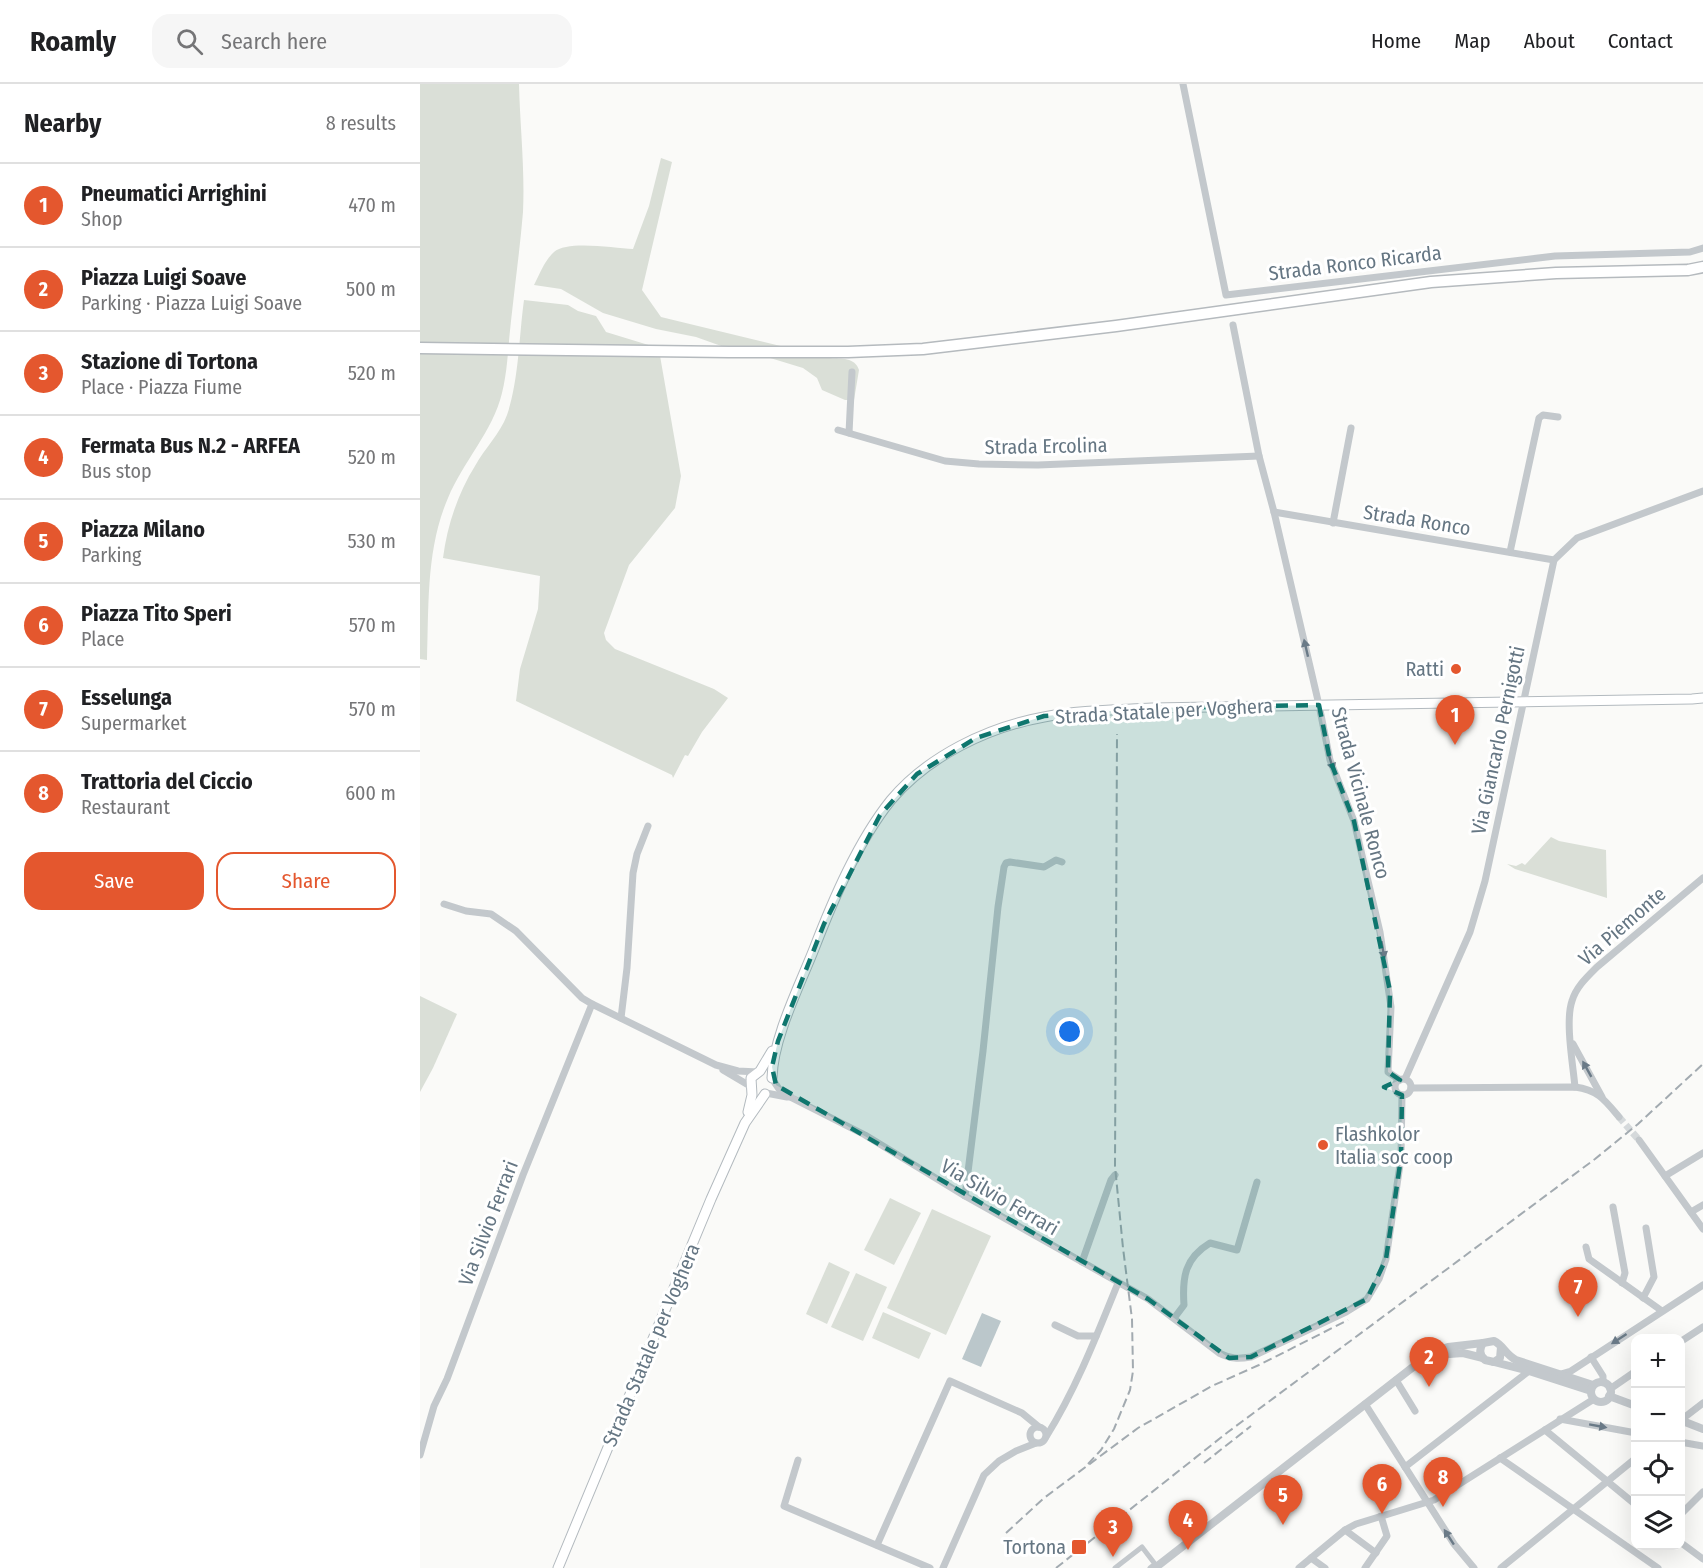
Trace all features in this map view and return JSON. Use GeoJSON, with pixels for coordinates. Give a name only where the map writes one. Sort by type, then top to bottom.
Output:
{"type":"FeatureCollection","features":[{"type":"Feature","properties":{"kind":"main road"},"geometry":{"type":"LineString","coordinates":[[420,348],[729,352],[848,352],[922,349],[1116,326],[1431,282],[1556,273],[1688,270],[1703,267]]}},
{"type":"Feature","properties":{"kind":"main road"},"geometry":{"type":"LineString","coordinates":[[1688,270],[1703,274]]}},
{"type":"Feature","properties":{"kind":"main road","name":"Strada Statale per Voghera"},"geometry":{"type":"LineString","coordinates":[[745,1123],[772,1089],[773,1062],[778,1041],[824,924],[870,832],[891,801],[917,774],[976,738],[1001,728],[1044,716],[1152,708],[1703,699]]}},
{"type":"Feature","properties":{"kind":"main road","name":"Strada Statale per Voghera"},"geometry":{"type":"LineString","coordinates":[[558,1568],[745,1123],[751,1100],[751,1078],[759,1072],[778,1041]]}},
{"type":"Feature","properties":{"kind":"main road"},"geometry":{"type":"LineString","coordinates":[[759,1072],[767,1073],[772,1079]]}},
{"type":"Feature","properties":{"kind":"main road"},"geometry":{"type":"LineString","coordinates":[[751,1088],[758,1094],[766,1094]]}},
{"type":"Feature","properties":{"kind":"street","name":"Strada Ronco Ricarda"},"geometry":{"type":"LineString","coordinates":[[1183,84],[1226,295],[1555,256],[1690,252],[1703,248]]}},
{"type":"Feature","properties":{"kind":"street"},"geometry":{"type":"LineString","coordinates":[[1233,325],[1259,456],[1274,512]]}},
{"type":"Feature","properties":{"kind":"street"},"geometry":{"type":"LineString","coordinates":[[849,433],[852,372]]}},
{"type":"Feature","properties":{"kind":"street"},"geometry":{"type":"LineString","coordinates":[[1510,552],[1539,418],[1543,415],[1558,417]]}},
{"type":"Feature","properties":{"kind":"street"},"geometry":{"type":"LineString","coordinates":[[1333,523],[1351,428]]}},
{"type":"Feature","properties":{"kind":"street","name":"Strada Ercolina"},"geometry":{"type":"LineString","coordinates":[[838,430],[945,461],[979,464],[1060,464],[1259,456]]}},
{"type":"Feature","properties":{"kind":"street"},"geometry":{"type":"LineString","coordinates":[[1554,560],[1576,538],[1703,491]]}},
{"type":"Feature","properties":{"kind":"street","name":"Strada Ronco"},"geometry":{"type":"LineString","coordinates":[[1274,512],[1554,560]]}},
{"type":"Feature","properties":{"kind":"street","name":"Strada Vicinale Ronco"},"geometry":{"type":"LineString","coordinates":[[1274,512],[1330,760],[1354,821],[1380,932],[1391,1007],[1388,1072],[1402,1080]]}},
{"type":"Feature","properties":{"kind":"street","name":"Via Giancarlo Pernigotti"},"geometry":{"type":"LineString","coordinates":[[1402,1080],[1470,932],[1485,881],[1554,560]]}},
{"type":"Feature","properties":{"kind":"street"},"geometry":{"type":"LineString","coordinates":[[621,1018],[627,968],[633,873],[637,854],[648,826]]}},
{"type":"Feature","properties":{"kind":"street"},"geometry":{"type":"LineString","coordinates":[[965,1196],[1004,867],[1010,862],[1044,867],[1049,866],[1053,861],[1062,861]]}},
{"type":"Feature","properties":{"kind":"street","name":"Via Piemonte"},"geometry":{"type":"LineString","coordinates":[[1575,1087],[1568,1020],[1572,1001],[1581,983],[1703,878]]}},
{"type":"Feature","properties":{"kind":"street"},"geometry":{"type":"LineString","coordinates":[[444,904],[466,911],[491,914],[516,932],[582,998],[716,1065],[751,1088]]}},
{"type":"Feature","properties":{"kind":"street","name":"Via Silvio Ferrari"},"geometry":{"type":"LineString","coordinates":[[420,1455],[434,1406],[447,1378],[523,1175],[592,1004]]}},
{"type":"Feature","properties":{"kind":"street","name":"Via Piemonte"},"geometry":{"type":"LineString","coordinates":[[1571,1040],[1602,1097],[1619,1117]]}},
{"type":"Feature","properties":{"kind":"street"},"geometry":{"type":"LineString","coordinates":[[716,1065],[738,1071],[759,1072]]}},
{"type":"Feature","properties":{"kind":"street","name":"Via Silvio Ferrari"},"geometry":{"type":"LineString","coordinates":[[772,1079],[779,1089],[792,1098],[865,1136],[1160,1307],[1220,1353],[1229,1358],[1238,1359],[1251,1357],[1346,1312],[1368,1299],[1379,1279],[1386,1259],[1401,1158],[1402,1095]]}},
{"type":"Feature","properties":{"kind":"street"},"geometry":{"type":"LineString","coordinates":[[1402,1080],[1411,1083],[1411,1088],[1408,1093],[1402,1095],[1395,1087],[1402,1080]]}},
{"type":"Feature","properties":{"kind":"street"},"geometry":{"type":"LineString","coordinates":[[1411,1088],[1575,1087],[1586,1089],[1602,1097]]}},
{"type":"Feature","properties":{"kind":"street","name":"Via Silvio Ferrari"},"geometry":{"type":"LineString","coordinates":[[766,1094],[792,1098]]}},
{"type":"Feature","properties":{"kind":"street"},"geometry":{"type":"LineString","coordinates":[[1639,1140],[1703,1229]]}},
{"type":"Feature","properties":{"kind":"street"},"geometry":{"type":"LineString","coordinates":[[1665,1176],[1703,1153]]}},
{"type":"Feature","properties":{"kind":"street"},"geometry":{"type":"LineString","coordinates":[[1082,1262],[1111,1180],[1115,1175]]}},
{"type":"Feature","properties":{"kind":"street"},"geometry":{"type":"LineString","coordinates":[[1175,1317],[1184,1305],[1182,1285],[1188,1266],[1197,1251],[1210,1243],[1237,1250],[1257,1182]]}},
{"type":"Feature","properties":{"kind":"street"},"geometry":{"type":"LineString","coordinates":[[1691,1212],[1703,1205]]}},
{"type":"Feature","properties":{"kind":"street"},"geometry":{"type":"LineString","coordinates":[[1613,1207],[1625,1272],[1622,1283]]}},
{"type":"Feature","properties":{"kind":"street"},"geometry":{"type":"LineString","coordinates":[[1643,1298],[1654,1277],[1646,1228]]}},
{"type":"Feature","properties":{"kind":"street"},"geometry":{"type":"LineString","coordinates":[[1586,1247],[1589,1259],[1662,1311]]}},
{"type":"Feature","properties":{"kind":"street"},"geometry":{"type":"LineString","coordinates":[[1032,1438],[1043,1441],[1057,1418],[1090,1350],[1118,1283]]}},
{"type":"Feature","properties":{"kind":"street"},"geometry":{"type":"LineString","coordinates":[[1559,1374],[1571,1371],[1703,1285]]}},
{"type":"Feature","properties":{"kind":"street"},"geometry":{"type":"LineString","coordinates":[[1055,1325],[1078,1336],[1090,1350]]}},
{"type":"Feature","properties":{"kind":"street"},"geometry":{"type":"LineString","coordinates":[[1685,1338],[1703,1327]]}},
{"type":"Feature","properties":{"kind":"street"},"geometry":{"type":"LineString","coordinates":[[1078,1336],[1096,1336]]}},
{"type":"Feature","properties":{"kind":"street"},"geometry":{"type":"LineString","coordinates":[[1155,1568],[1437,1350],[1494,1341],[1507,1355],[1559,1374],[1593,1392],[1602,1402],[1607,1389],[1603,1376],[1591,1357]]}},
{"type":"Feature","properties":{"kind":"street"},"geometry":{"type":"LineString","coordinates":[[1483,1343],[1480,1349],[1483,1358]]}},
{"type":"Feature","properties":{"kind":"street"},"geometry":{"type":"LineString","coordinates":[[1494,1362],[1500,1358],[1501,1347]]}},
{"type":"Feature","properties":{"kind":"street"},"geometry":{"type":"LineString","coordinates":[[1417,1364],[1443,1354],[1468,1353],[1488,1362],[1529,1371],[1593,1392]]}},
{"type":"Feature","properties":{"kind":"street"},"geometry":{"type":"LineString","coordinates":[[1404,1467],[1529,1371]]}},
{"type":"Feature","properties":{"kind":"street"},"geometry":{"type":"LineString","coordinates":[[1299,1568],[1345,1530],[1356,1524],[1428,1503],[1545,1430],[1593,1392],[1607,1389],[1631,1374]]}},
{"type":"Feature","properties":{"kind":"street"},"geometry":{"type":"LineString","coordinates":[[1396,1380],[1415,1411]]}},
{"type":"Feature","properties":{"kind":"street"},"geometry":{"type":"LineString","coordinates":[[876,1545],[950,1381],[1022,1413],[1045,1431],[1046,1437]]}},
{"type":"Feature","properties":{"kind":"street"},"geometry":{"type":"LineString","coordinates":[[1607,1389],[1631,1404]]}},
{"type":"Feature","properties":{"kind":"street"},"geometry":{"type":"LineString","coordinates":[[1685,1417],[1703,1403]]}},
{"type":"Feature","properties":{"kind":"street"},"geometry":{"type":"LineString","coordinates":[[1365,1404],[1454,1545],[1474,1568]]}},
{"type":"Feature","properties":{"kind":"street"},"geometry":{"type":"LineString","coordinates":[[1022,1413],[1032,1438]]}},
{"type":"Feature","properties":{"kind":"street"},"geometry":{"type":"LineString","coordinates":[[943,1568],[984,1475],[1032,1438],[1034,1428],[1057,1418]]}},
{"type":"Feature","properties":{"kind":"street"},"geometry":{"type":"LineString","coordinates":[[1560,1419],[1631,1432]]}},
{"type":"Feature","properties":{"kind":"street"},"geometry":{"type":"LineString","coordinates":[[1685,1422],[1703,1429]]}},
{"type":"Feature","properties":{"kind":"street"},"geometry":{"type":"LineString","coordinates":[[1545,1430],[1631,1502]]}},
{"type":"Feature","properties":{"kind":"street"},"geometry":{"type":"LineString","coordinates":[[1685,1443],[1703,1446]]}},
{"type":"Feature","properties":{"kind":"street"},"geometry":{"type":"LineString","coordinates":[[1500,1458],[1658,1568]]}},
{"type":"Feature","properties":{"kind":"street"},"geometry":{"type":"LineString","coordinates":[[798,1460],[784,1506],[930,1568]]}},
{"type":"Feature","properties":{"kind":"street"},"geometry":{"type":"LineString","coordinates":[[1501,1568],[1631,1461]]}},
{"type":"Feature","properties":{"kind":"street"},"geometry":{"type":"LineString","coordinates":[[1685,1510],[1703,1492]]}},
{"type":"Feature","properties":{"kind":"street"},"geometry":{"type":"LineString","coordinates":[[1365,1568],[1387,1536],[1381,1516]]}},
{"type":"Feature","properties":{"kind":"street"},"geometry":{"type":"LineString","coordinates":[[1345,1530],[1376,1553]]}},
{"type":"Feature","properties":{"kind":"street"},"geometry":{"type":"LineString","coordinates":[[1685,1546],[1703,1559]]}},
{"type":"Feature","properties":{"kind":"street"},"geometry":{"type":"LineString","coordinates":[[1115,1568],[1142,1547],[1155,1564],[1150,1568]]}},
{"type":"Feature","properties":{"kind":"street"},"geometry":{"type":"LineString","coordinates":[[1311,1558],[1325,1568]]}},
{"type":"Feature","properties":{"kind":"highlighted area"},"geometry":{"type":"Polygon","coordinates":[[[1319,705],[1330,760],[1354,821],[1390,991],[1388,1072],[1400,1080],[1384,1087],[1402,1095],[1401,1158],[1386,1259],[1367,1299],[1251,1357],[1229,1358],[1148,1299],[776,1085],[772,1067],[778,1041],[824,924],[880,815],[917,774],[976,738],[1044,716],[1152,708],[1319,705]]]}},
{"type":"Feature","properties":{"kind":"shaded area"},"geometry":{"type":"Polygon","coordinates":[[[420,84],[519,84],[523,180],[522,226],[504,384],[492,420],[454,485],[441,517],[432,557],[427,660],[420,659],[420,84]]]}},
{"type":"Feature","properties":{"kind":"shaded area"},"geometry":{"type":"Polygon","coordinates":[[[661,158],[672,162],[642,290],[661,317],[830,358],[851,361],[859,370],[854,400],[845,400],[822,390],[817,378],[803,368],[603,313],[561,289],[534,285],[548,259],[560,248],[603,246],[633,249],[649,206],[661,158]]]}},
{"type":"Feature","properties":{"kind":"shaded area"},"geometry":{"type":"Polygon","coordinates":[[[524,300],[568,305],[578,311],[596,316],[606,332],[659,350],[681,476],[675,508],[629,565],[604,633],[606,640],[615,649],[714,689],[728,698],[702,732],[688,756],[685,755],[673,778],[672,775],[516,701],[520,669],[538,609],[540,576],[443,558],[450,522],[463,487],[507,415],[516,373],[524,300]]]}},
{"type":"Feature","properties":{"kind":"shaded area"},"geometry":{"type":"Polygon","coordinates":[[[1551,837],[1559,841],[1606,850],[1607,898],[1515,869],[1507,864],[1516,866],[1522,863],[1525,865],[1551,837]]]}},
{"type":"Feature","properties":{"kind":"shaded area"},"geometry":{"type":"Polygon","coordinates":[[[420,996],[457,1014],[420,1092],[420,996]]]}},
{"type":"Feature","properties":{"kind":"shaded area"},"geometry":{"type":"Polygon","coordinates":[[[890,1198],[921,1213],[894,1265],[864,1250],[890,1198]]]}},
{"type":"Feature","properties":{"kind":"shaded area"},"geometry":{"type":"Polygon","coordinates":[[[932,1209],[991,1236],[946,1335],[887,1308],[932,1209]]]}},
{"type":"Feature","properties":{"kind":"shaded area"},"geometry":{"type":"Polygon","coordinates":[[[829,1262],[850,1272],[827,1324],[806,1314],[829,1262]]]}},
{"type":"Feature","properties":{"kind":"shaded area"},"geometry":{"type":"Polygon","coordinates":[[[856,1273],[887,1287],[863,1341],[831,1327],[856,1273]]]}},
{"type":"Feature","properties":{"kind":"shaded area"},"geometry":{"type":"Polygon","coordinates":[[[883,1312],[931,1333],[919,1359],[872,1338],[883,1312]]]}},
{"type":"Feature","properties":{"kind":"shaded area"},"geometry":{"type":"Polygon","coordinates":[[[982,1313],[1001,1321],[981,1367],[962,1359],[982,1313]]]}},
{"type":"Feature","properties":{"kind":"tunnel"},"geometry":{"type":"LineString","coordinates":[[1619,1117],[1639,1140]]}},
{"type":"Feature","properties":{"kind":"railway"},"geometry":{"type":"LineString","coordinates":[[1088,1464],[1101,1450],[1114,1429],[1130,1390],[1133,1371],[1132,1319],[1115,1166],[1117,734]]}},
{"type":"Feature","properties":{"kind":"railway"},"geometry":{"type":"LineString","coordinates":[[1056,1568],[1228,1432],[1595,1159],[1638,1124],[1703,1064]]}},
{"type":"Feature","properties":{"kind":"railway"},"geometry":{"type":"LineString","coordinates":[[1006,1533],[1044,1498],[1138,1428],[1212,1386],[1348,1320]]}},
{"type":"Feature","properties":{"kind":"railway"},"geometry":{"type":"LineString","coordinates":[[1204,1463],[1251,1426]]}},
{"type":"Feature","properties":{"kind":"place","name":"Ratti"},"geometry":{"type":"Point","coordinates":[1456,669]}},
{"type":"Feature","properties":{"kind":"place","name":"Pneumatici Arrighini"},"geometry":{"type":"Point","coordinates":[1455,745]}},
{"type":"Feature","properties":{"kind":"place","name":"Flashkolor Italia soc coop"},"geometry":{"type":"Point","coordinates":[1323,1145]}},
{"type":"Feature","properties":{"kind":"place","name":"Esselunga"},"geometry":{"type":"Point","coordinates":[1578,1317]}},
{"type":"Feature","properties":{"kind":"place","name":"Piazza Luigi Soave"},"geometry":{"type":"Point","coordinates":[1429,1387]}},
{"type":"Feature","properties":{"kind":"place","name":"Trattoria del Ciccio"},"geometry":{"type":"Point","coordinates":[1443,1507]}},
{"type":"Feature","properties":{"kind":"place","name":"Piazza Tito Speri"},"geometry":{"type":"Point","coordinates":[1382,1514]}},
{"type":"Feature","properties":{"kind":"place","name":"Piazza Milano"},"geometry":{"type":"Point","coordinates":[1283,1525]}},
{"type":"Feature","properties":{"kind":"place","name":"Tortona"},"geometry":{"type":"Point","coordinates":[1079,1547]}},
{"type":"Feature","properties":{"kind":"place","name":"Fermata Bus N.2 - ARFEA"},"geometry":{"type":"Point","coordinates":[1188,1550]}},
{"type":"Feature","properties":{"kind":"place","name":"Stazione di Tortona"},"geometry":{"type":"Point","coordinates":[1113,1557]}}]}
